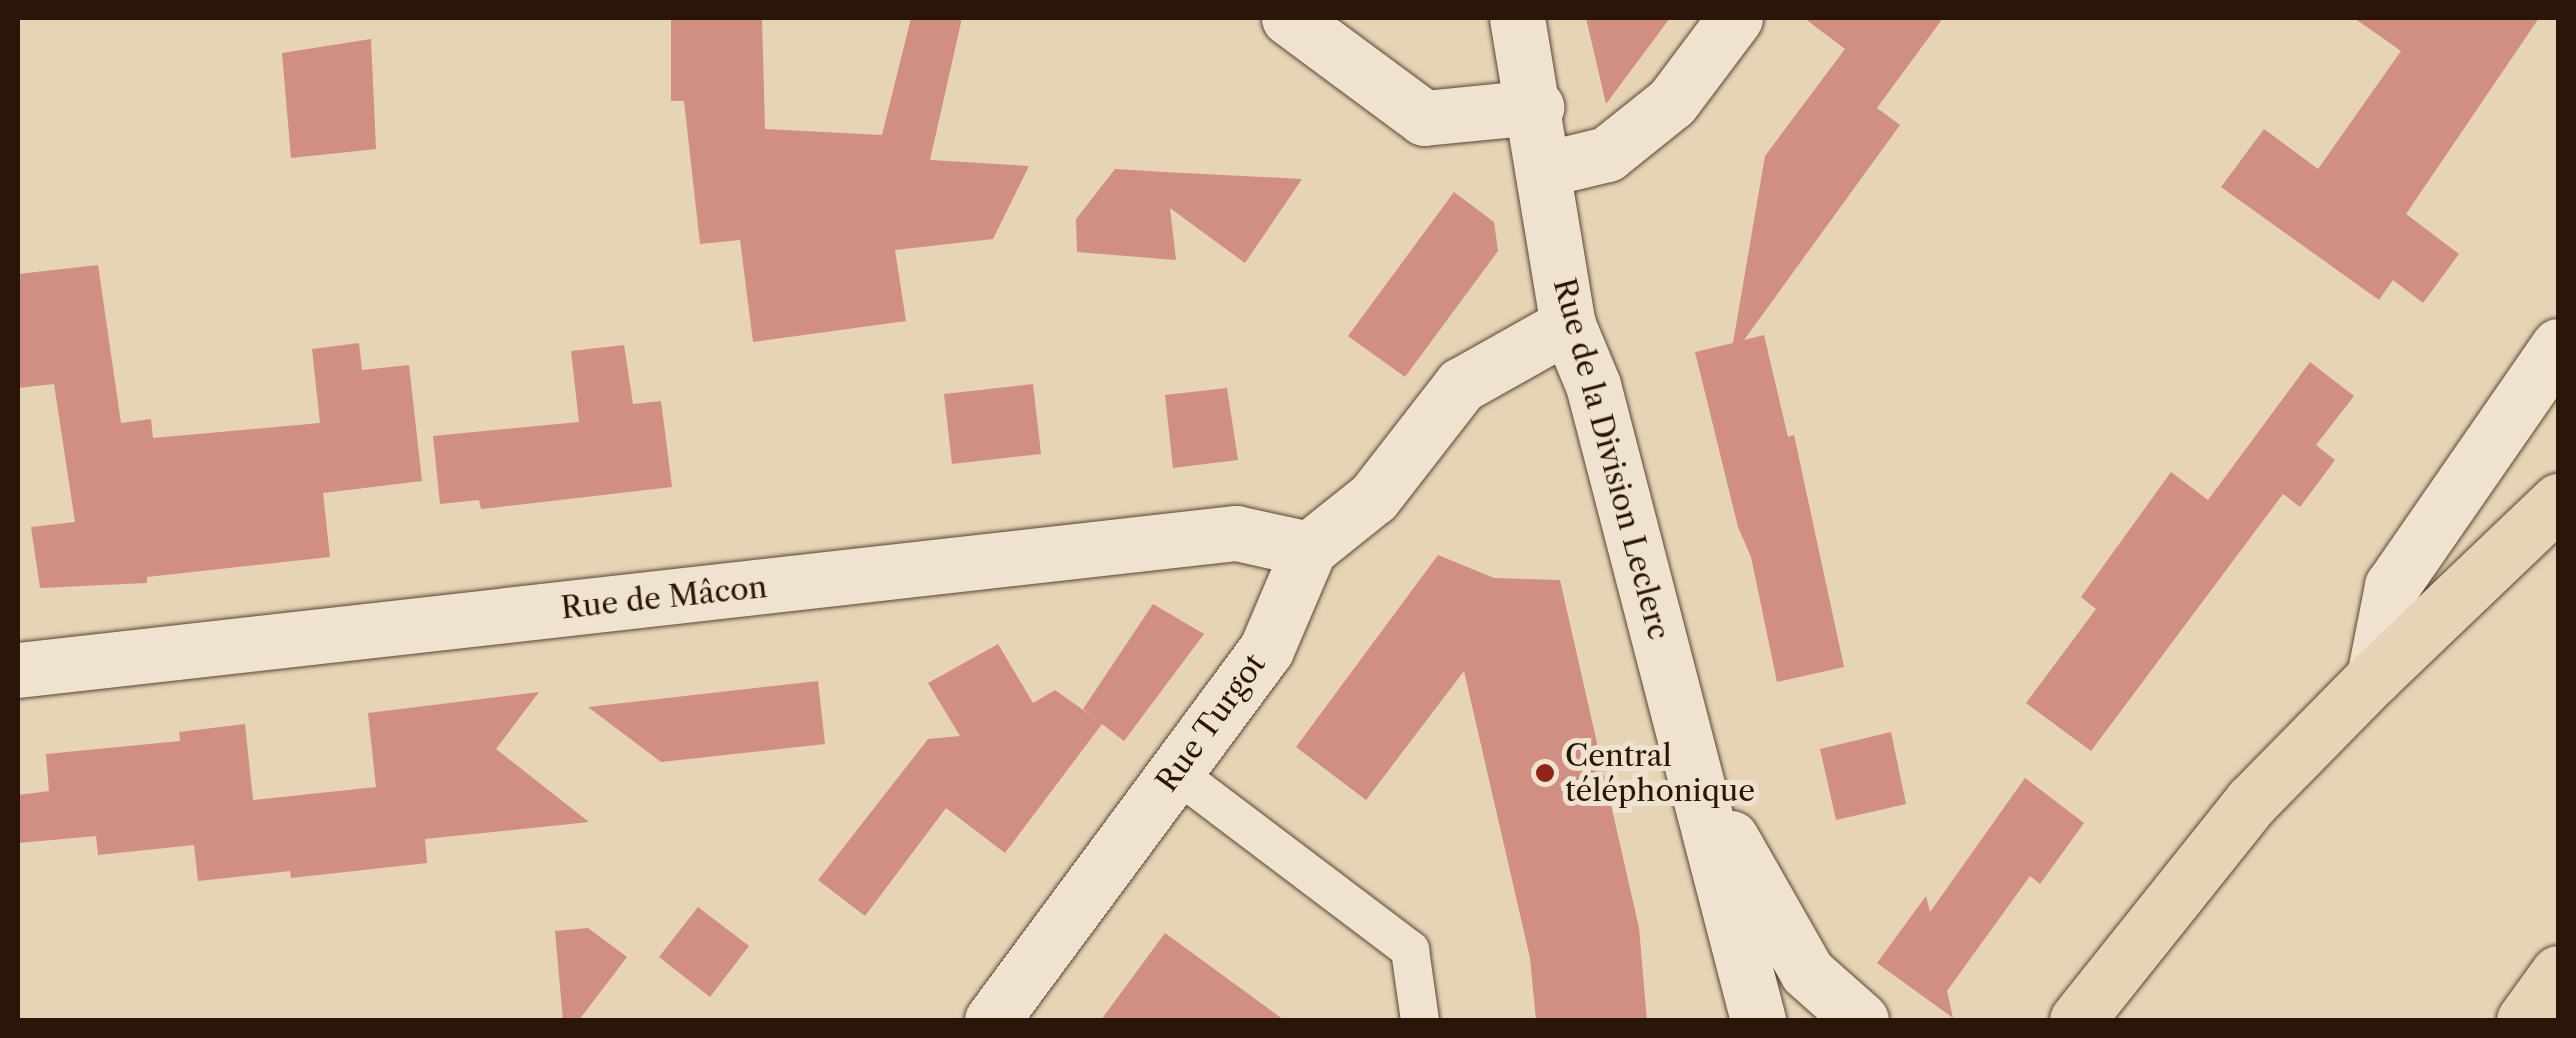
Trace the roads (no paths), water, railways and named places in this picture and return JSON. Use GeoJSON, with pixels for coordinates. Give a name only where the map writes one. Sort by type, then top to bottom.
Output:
{"type":"FeatureCollection","features":[{"type":"Feature","properties":{"kind":"main road"},"geometry":{"type":"LineString","coordinates":[[2077,1020],[2252,801],[2374,676],[2558,501]]}},
{"type":"Feature","properties":{"kind":"main road"},"geometry":{"type":"LineString","coordinates":[[2524,1020],[2558,973]]}},
{"type":"Feature","properties":{"kind":"street"},"geometry":{"type":"LineString","coordinates":[[1288,18],[1424,118],[1536,108]]}},
{"type":"Feature","properties":{"kind":"street","name":"Rue de la Division Leclerc"},"geometry":{"type":"LineString","coordinates":[[1516,18],[1536,108],[1568,326],[1593,385],[1758,1020]]}},
{"type":"Feature","properties":{"kind":"street"},"geometry":{"type":"LineString","coordinates":[[1545,169],[1607,154],[1620,144],[1672,102],[1735,18]]}},
{"type":"Feature","properties":{"kind":"street","name":"Rue Turgot"},"geometry":{"type":"LineString","coordinates":[[992,1020],[1266,650],[1309,550],[1374,497],[1461,385],[1568,326]]}},
{"type":"Feature","properties":{"kind":"street"},"geometry":{"type":"LineString","coordinates":[[2374,676],[2392,586],[2558,346]]}},
{"type":"Feature","properties":{"kind":"street","name":"Rue de Mâcon"},"geometry":{"type":"LineString","coordinates":[[18,670],[1236,533],[1309,550]]}},
{"type":"Feature","properties":{"kind":"street","name":"Rue de la Division Leclerc"},"geometry":{"type":"LineString","coordinates":[[1697,779],[1808,972],[1861,1020]]}},
{"type":"Feature","properties":{"kind":"lane"},"geometry":{"type":"LineString","coordinates":[[1176,772],[1410,950],[1420,1020]]}},
{"type":"Feature","properties":{"kind":"place","name":"Central téléphonique"},"geometry":{"type":"Point","coordinates":[1545,773]}}]}
